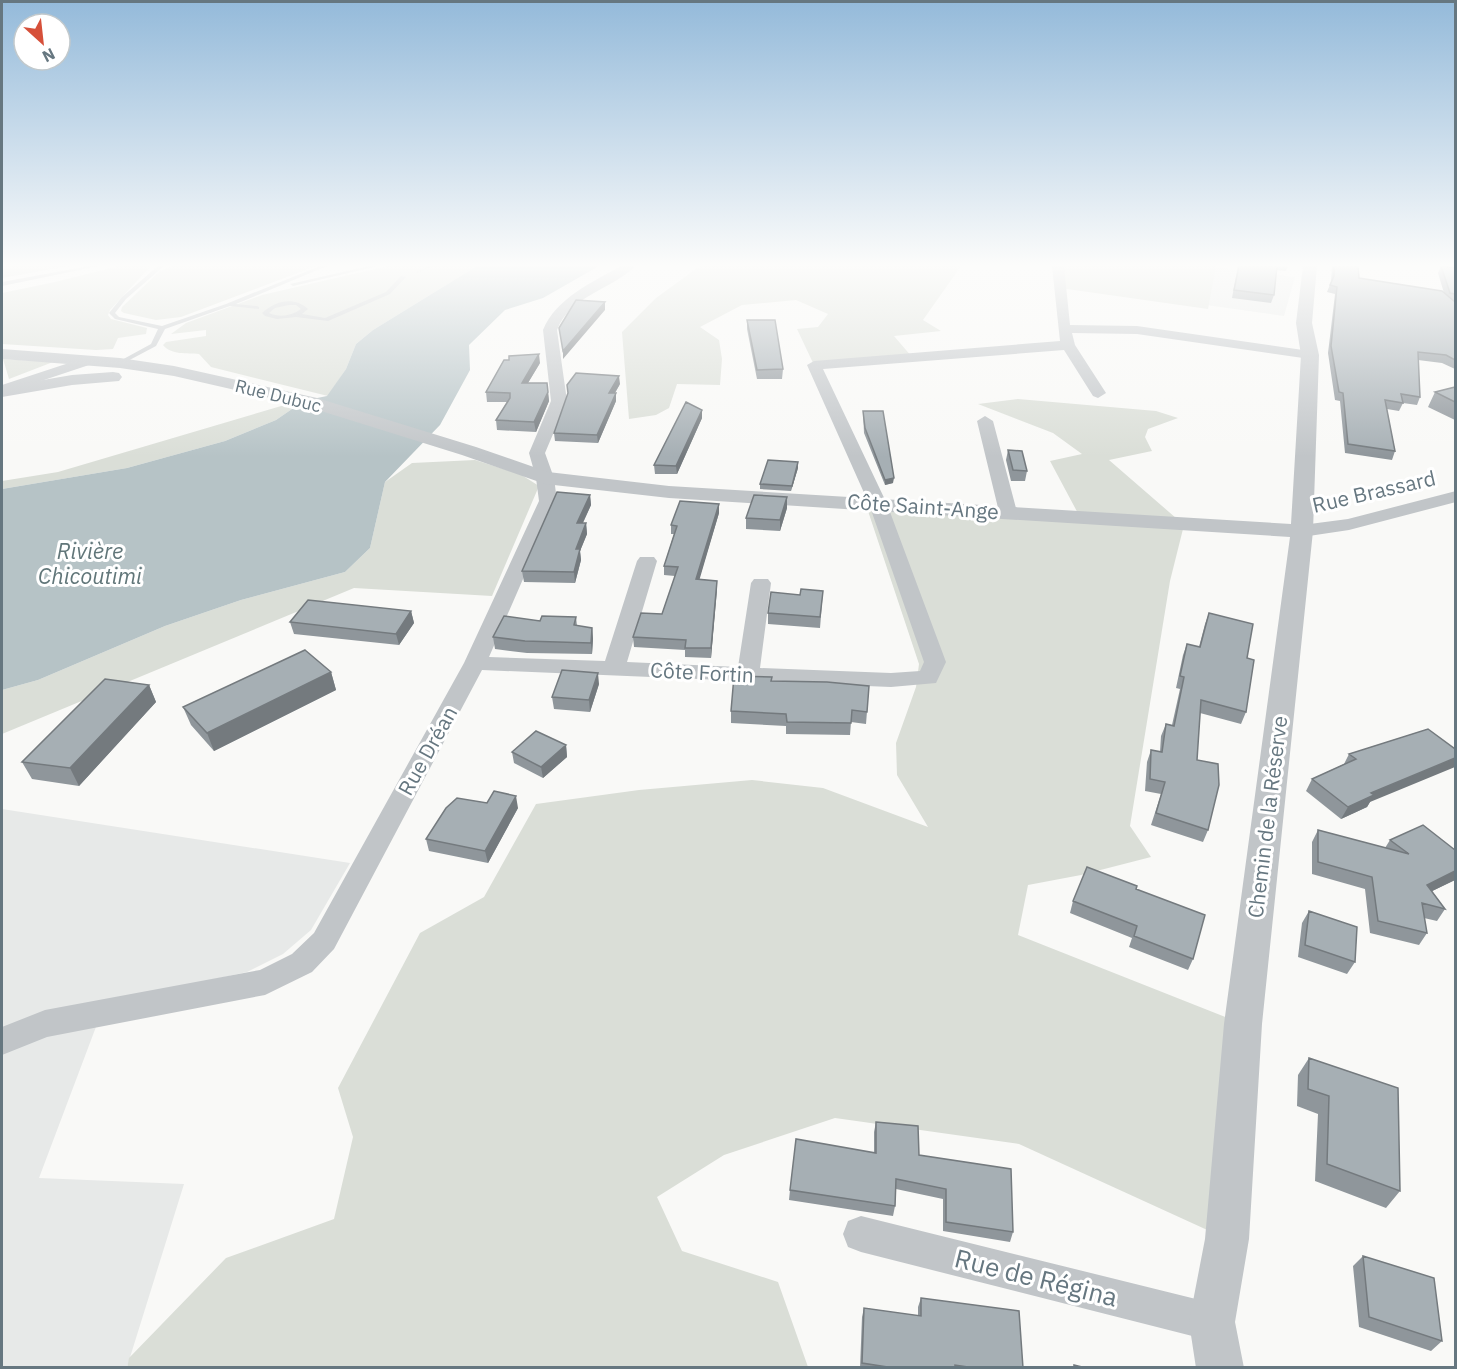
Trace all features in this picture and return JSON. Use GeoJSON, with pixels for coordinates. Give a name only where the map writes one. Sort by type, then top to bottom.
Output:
{"type":"FeatureCollection","features":[{"type":"Feature","properties":{"kind":"street","name":"Rue Dréan"},"geometry":{"type":"LineString","coordinates":[[2,1041],[45,1024],[265,982],[302,963],[324,941],[475,663],[548,501],[545,478],[537,453],[560,401],[550,330]]}},
{"type":"Feature","properties":{"kind":"street"},"geometry":{"type":"LineString","coordinates":[[1065,330],[1066,337],[1098,393]]}},
{"type":"Feature","properties":{"kind":"street"},"geometry":{"type":"LineString","coordinates":[[878,504],[814,365],[1137,330],[1310,355]]}},
{"type":"Feature","properties":{"kind":"street","name":"Chemin de la Réserve"},"geometry":{"type":"LineString","coordinates":[[1220,1368],[1212,1322],[1227,1239],[1243,1024],[1302,531],[1310,355],[1305,330]]}},
{"type":"Feature","properties":{"kind":"street","name":"Rue Dubuc"},"geometry":{"type":"LineString","coordinates":[[2,354],[120,363],[174,371],[310,402],[469,451],[545,478]]}},
{"type":"Feature","properties":{"kind":"street"},"geometry":{"type":"LineString","coordinates":[[2,391],[84,362]]}},
{"type":"Feature","properties":{"kind":"street"},"geometry":{"type":"LineString","coordinates":[[2,391],[72,380],[174,371]]}},
{"type":"Feature","properties":{"kind":"street"},"geometry":{"type":"LineString","coordinates":[[985,421],[1008,513]]}},
{"type":"Feature","properties":{"kind":"street","name":"Côte Saint-Ange"},"geometry":{"type":"LineString","coordinates":[[545,478],[669,492],[1302,531]]}},
{"type":"Feature","properties":{"kind":"street","name":"Rue Brassard"},"geometry":{"type":"LineString","coordinates":[[1302,531],[1349,524],[1455,496]]}},
{"type":"Feature","properties":{"kind":"street","name":"Côte Fortin"},"geometry":{"type":"LineString","coordinates":[[475,663],[891,680],[928,678],[935,662],[878,504]]}},
{"type":"Feature","properties":{"kind":"street"},"geometry":{"type":"LineString","coordinates":[[614,669],[647,561]]}},
{"type":"Feature","properties":{"kind":"street"},"geometry":{"type":"LineString","coordinates":[[748,675],[762,583]]}},
{"type":"Feature","properties":{"kind":"street","name":"Rue de Régina"},"geometry":{"type":"LineString","coordinates":[[861,1234],[1212,1322]]}},
{"type":"Feature","properties":{"kind":"lane"},"geometry":{"type":"LineString","coordinates":[[120,363],[154,345],[161,330]]}},
{"type":"Feature","properties":{"kind":"shaded area"},"geometry":{"type":"Polygon","coordinates":[[[2,330],[147,330],[146,334],[118,338],[113,349],[2,344],[2,330]]]}},
{"type":"Feature","properties":{"kind":"shaded area"},"geometry":{"type":"Polygon","coordinates":[[[177,330],[373,330],[356,344],[346,369],[328,396],[211,367],[199,354],[175,352],[163,345],[166,342],[206,336],[206,330],[171,334],[177,330]]]}},
{"type":"Feature","properties":{"kind":"shaded area"},"geometry":{"type":"Polygon","coordinates":[[[624,330],[704,330],[719,340],[722,359],[720,385],[677,384],[669,408],[656,415],[629,419],[622,332],[624,330]]]}},
{"type":"Feature","properties":{"kind":"shaded area"},"geometry":{"type":"Polygon","coordinates":[[[797,330],[941,331],[894,336],[912,357],[814,365],[797,330]]]}},
{"type":"Feature","properties":{"kind":"shaded area"},"geometry":{"type":"Polygon","coordinates":[[[3,359],[53,362],[9,379],[3,359]]]}},
{"type":"Feature","properties":{"kind":"shaded area"},"geometry":{"type":"Polygon","coordinates":[[[1018,399],[1156,411],[1178,418],[1148,429],[1145,437],[1152,451],[1109,460],[1184,525],[1170,581],[1130,826],[1151,857],[1081,875],[1028,885],[1018,935],[1243,1024],[1227,1239],[1019,1144],[835,1118],[724,1155],[657,1197],[682,1251],[778,1282],[808,1367],[127,1368],[129,1358],[226,1258],[334,1219],[353,1137],[338,1088],[420,933],[484,897],[536,804],[639,790],[752,780],[823,788],[928,827],[897,775],[896,743],[916,687],[919,664],[867,508],[1081,519],[1050,461],[1082,454],[1053,433],[978,404],[1018,399]]]}},
{"type":"Feature","properties":{"kind":"shaded area"},"geometry":{"type":"Polygon","coordinates":[[[288,404],[292,409],[276,420],[225,441],[127,468],[2,489],[2,481],[58,472],[288,404]]]}},
{"type":"Feature","properties":{"kind":"shaded area"},"geometry":{"type":"Polygon","coordinates":[[[475,460],[520,474],[539,486],[492,596],[354,588],[2,734],[2,690],[38,680],[165,626],[241,600],[345,572],[370,548],[385,482],[412,463],[475,460]]]}},
{"type":"Feature","properties":{"kind":"shaded area"},"geometry":{"type":"Polygon","coordinates":[[[2,809],[350,863],[311,930],[283,954],[247,972],[105,1003],[39,1178],[184,1184],[127,1367],[2,1367],[2,809]]]}},
{"type":"Feature","properties":{"kind":"water","name":"Rivière Chicoutimi"},"geometry":{"type":"Polygon","coordinates":[[[373,330],[485,330],[469,345],[470,370],[440,425],[385,482],[370,548],[345,572],[241,600],[165,626],[38,680],[2,690],[2,489],[127,468],[225,441],[276,420],[292,409],[288,404],[327,396],[346,369],[356,344],[373,330]]]}},
{"type":"Feature","properties":{"kind":"building"},"geometry":{"type":"Polygon","coordinates":[[[559,330],[581,330],[563,351],[559,330]]]}},
{"type":"Feature","properties":{"kind":"building"},"geometry":{"type":"Polygon","coordinates":[[[749,330],[777,330],[783,369],[757,370],[749,330]]]}},
{"type":"Feature","properties":{"kind":"building"},"geometry":{"type":"Polygon","coordinates":[[[1333,330],[1455,330],[1455,360],[1446,355],[1418,352],[1420,397],[1401,394],[1403,403],[1385,400],[1395,451],[1348,444],[1343,393],[1339,392],[1331,346],[1333,330]]]}},
{"type":"Feature","properties":{"kind":"building"},"geometry":{"type":"Polygon","coordinates":[[[539,354],[522,383],[547,383],[548,392],[534,422],[496,420],[510,398],[510,393],[486,392],[504,360],[509,360],[509,356],[539,354]]]}},
{"type":"Feature","properties":{"kind":"building"},"geometry":{"type":"Polygon","coordinates":[[[576,373],[619,376],[609,393],[616,393],[597,435],[554,433],[568,393],[567,385],[576,373]]]}},
{"type":"Feature","properties":{"kind":"building"},"geometry":{"type":"Polygon","coordinates":[[[1455,387],[1455,402],[1435,392],[1455,387]]]}},
{"type":"Feature","properties":{"kind":"building"},"geometry":{"type":"Polygon","coordinates":[[[686,402],[702,410],[676,466],[654,465],[686,402]]]}},
{"type":"Feature","properties":{"kind":"building"},"geometry":{"type":"Polygon","coordinates":[[[863,411],[883,411],[894,478],[885,480],[865,428],[863,411]]]}},
{"type":"Feature","properties":{"kind":"building"},"geometry":{"type":"Polygon","coordinates":[[[1008,450],[1022,451],[1027,471],[1013,470],[1008,450]]]}},
{"type":"Feature","properties":{"kind":"building"},"geometry":{"type":"Polygon","coordinates":[[[768,460],[798,462],[792,486],[760,484],[768,460]]]}},
{"type":"Feature","properties":{"kind":"building"},"geometry":{"type":"Polygon","coordinates":[[[557,492],[590,495],[577,523],[586,523],[576,549],[580,549],[574,572],[522,571],[557,492]]]}},
{"type":"Feature","properties":{"kind":"building"},"geometry":{"type":"Polygon","coordinates":[[[754,495],[787,497],[780,520],[746,518],[754,495]]]}},
{"type":"Feature","properties":{"kind":"building"},"geometry":{"type":"Polygon","coordinates":[[[680,501],[719,504],[696,579],[717,581],[711,648],[685,648],[686,640],[633,637],[641,613],[662,614],[678,567],[664,566],[677,526],[671,525],[680,501]]]}},
{"type":"Feature","properties":{"kind":"building"},"geometry":{"type":"Polygon","coordinates":[[[801,589],[823,591],[820,617],[768,613],[771,592],[800,595],[801,589]]]}},
{"type":"Feature","properties":{"kind":"building"},"geometry":{"type":"Polygon","coordinates":[[[308,600],[411,611],[396,634],[290,622],[308,600]]]}},
{"type":"Feature","properties":{"kind":"building"},"geometry":{"type":"Polygon","coordinates":[[[1209,613],[1253,624],[1247,658],[1254,660],[1246,712],[1201,700],[1197,760],[1218,764],[1219,785],[1208,830],[1156,813],[1165,782],[1150,779],[1151,750],[1162,752],[1166,724],[1174,726],[1184,677],[1180,676],[1187,644],[1200,647],[1209,613]]]}},
{"type":"Feature","properties":{"kind":"building"},"geometry":{"type":"Polygon","coordinates":[[[504,616],[540,621],[542,616],[576,617],[574,625],[592,628],[591,643],[525,641],[493,637],[504,616]]]}},
{"type":"Feature","properties":{"kind":"building"},"geometry":{"type":"Polygon","coordinates":[[[305,650],[331,672],[207,733],[183,707],[305,650]]]}},
{"type":"Feature","properties":{"kind":"building"},"geometry":{"type":"Polygon","coordinates":[[[562,670],[598,673],[589,700],[552,697],[562,670]]]}},
{"type":"Feature","properties":{"kind":"building"},"geometry":{"type":"Polygon","coordinates":[[[734,676],[772,677],[771,681],[827,682],[869,686],[867,712],[852,710],[851,723],[787,722],[786,714],[731,711],[734,676]]]}},
{"type":"Feature","properties":{"kind":"building"},"geometry":{"type":"Polygon","coordinates":[[[105,679],[149,685],[70,768],[22,762],[105,679]]]}},
{"type":"Feature","properties":{"kind":"building"},"geometry":{"type":"Polygon","coordinates":[[[1428,729],[1455,749],[1455,758],[1371,793],[1374,795],[1348,807],[1312,779],[1356,759],[1349,754],[1428,729]]]}},
{"type":"Feature","properties":{"kind":"building"},"geometry":{"type":"Polygon","coordinates":[[[536,731],[566,745],[541,767],[512,752],[536,731]]]}},
{"type":"Feature","properties":{"kind":"building"},"geometry":{"type":"Polygon","coordinates":[[[494,791],[516,796],[485,851],[426,839],[446,808],[457,798],[487,803],[494,791]]]}},
{"type":"Feature","properties":{"kind":"building"},"geometry":{"type":"Polygon","coordinates":[[[1423,825],[1455,850],[1455,871],[1427,885],[1445,909],[1422,903],[1427,933],[1378,921],[1372,877],[1318,862],[1318,830],[1409,854],[1390,840],[1423,825]]]}},
{"type":"Feature","properties":{"kind":"building"},"geometry":{"type":"Polygon","coordinates":[[[1087,867],[1137,886],[1136,889],[1205,915],[1193,959],[1134,936],[1137,926],[1073,901],[1087,867]]]}},
{"type":"Feature","properties":{"kind":"building"},"geometry":{"type":"Polygon","coordinates":[[[1309,911],[1357,927],[1355,962],[1305,945],[1309,911]]]}},
{"type":"Feature","properties":{"kind":"building"},"geometry":{"type":"Polygon","coordinates":[[[1309,1058],[1398,1088],[1400,1191],[1327,1164],[1329,1096],[1308,1089],[1309,1058]]]}},
{"type":"Feature","properties":{"kind":"building"},"geometry":{"type":"Polygon","coordinates":[[[876,1122],[918,1126],[919,1155],[1011,1169],[1013,1232],[946,1222],[946,1189],[896,1179],[895,1206],[790,1190],[796,1139],[876,1153],[876,1122]]]}},
{"type":"Feature","properties":{"kind":"building"},"geometry":{"type":"Polygon","coordinates":[[[1363,1256],[1434,1278],[1442,1341],[1369,1317],[1363,1256]]]}},
{"type":"Feature","properties":{"kind":"building"},"geometry":{"type":"Polygon","coordinates":[[[921,1298],[1019,1311],[1023,1368],[975,1368],[955,1365],[955,1368],[894,1368],[862,1363],[864,1308],[921,1316],[921,1298]]]}}]}
